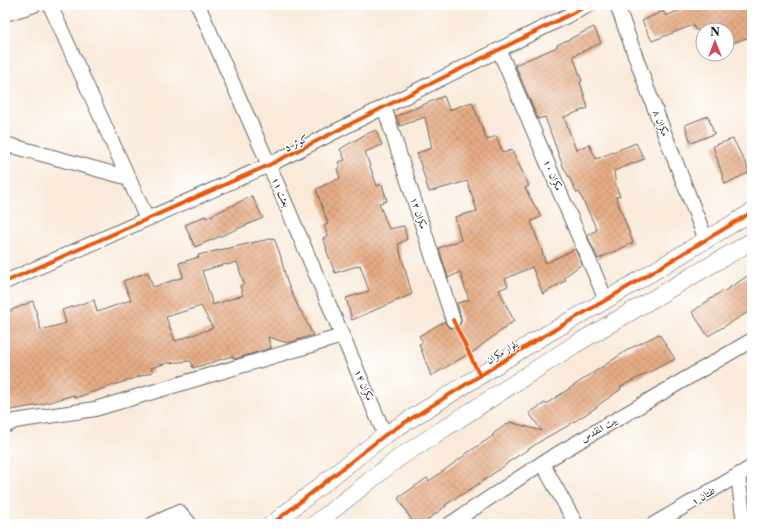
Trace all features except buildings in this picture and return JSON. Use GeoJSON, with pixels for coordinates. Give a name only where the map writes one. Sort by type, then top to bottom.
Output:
{"type":"FeatureCollection","features":[{"type":"Feature","properties":{"kind":"street"},"geometry":{"type":"LineString","coordinates":[[5,14],[34,5]]}},
{"type":"Feature","properties":{"kind":"street"},"geometry":{"type":"LineString","coordinates":[[50,5],[147,219]]}},
{"type":"Feature","properties":{"kind":"street","name":"بعثت ۱۱"},"geometry":{"type":"LineString","coordinates":[[198,5],[269,165],[342,336]]}},
{"type":"Feature","properties":{"kind":"street","name":"کوثر ۵"},"geometry":{"type":"LineString","coordinates":[[5,282],[269,165],[384,106],[589,5]]}},
{"type":"Feature","properties":{"kind":"street","name":"مکران ۸"},"geometry":{"type":"LineString","coordinates":[[618,5],[648,91],[706,240]]}},
{"type":"Feature","properties":{"kind":"street","name":"مکران ۱۰"},"geometry":{"type":"LineString","coordinates":[[499,50],[606,300]]}},
{"type":"Feature","properties":{"kind":"street","name":"مکران ۱۲"},"geometry":{"type":"LineString","coordinates":[[384,106],[453,320]]}},
{"type":"Feature","properties":{"kind":"street"},"geometry":{"type":"LineString","coordinates":[[5,144],[129,178]]}},
{"type":"Feature","properties":{"kind":"street","name":"بلوار مکران"},"geometry":{"type":"LineString","coordinates":[[272,524],[385,435],[535,341],[752,212]]}},
{"type":"Feature","properties":{"kind":"street"},"geometry":{"type":"LineString","coordinates":[[316,524],[400,457],[574,345],[752,241]]}},
{"type":"Feature","properties":{"kind":"street"},"geometry":{"type":"LineString","coordinates":[[676,257],[688,278]]}},
{"type":"Feature","properties":{"kind":"street"},"geometry":{"type":"LineString","coordinates":[[5,426],[15,421],[95,409],[342,336]]}},
{"type":"Feature","properties":{"kind":"street","name":"مکران ۱۴"},"geometry":{"type":"LineString","coordinates":[[342,336],[385,435]]}},
{"type":"Feature","properties":{"kind":"street","name":"بیت المقدس"},"geometry":{"type":"LineString","coordinates":[[450,524],[542,463],[752,340]]}},
{"type":"Feature","properties":{"kind":"street"},"geometry":{"type":"LineString","coordinates":[[542,463],[576,524]]}},
{"type":"Feature","properties":{"kind":"street","name":"تفتان ۱"},"geometry":{"type":"LineString","coordinates":[[654,524],[752,467]]}},
{"type":"Feature","properties":{"kind":"street"},"geometry":{"type":"LineString","coordinates":[[738,475],[744,524]]}},
{"type":"Feature","properties":{"kind":"street"},"geometry":{"type":"LineString","coordinates":[[153,524],[179,512],[190,524]]}},
{"type":"Feature","properties":{"kind":"cycle path"},"geometry":{"type":"LineString","coordinates":[[5,282],[269,165],[589,5]]}},
{"type":"Feature","properties":{"kind":"cycle path"},"geometry":{"type":"LineString","coordinates":[[272,524],[385,435],[535,341],[752,212]]}},
{"type":"Feature","properties":{"kind":"cycle path"},"geometry":{"type":"LineString","coordinates":[[453,320],[480,376]]}}]}
